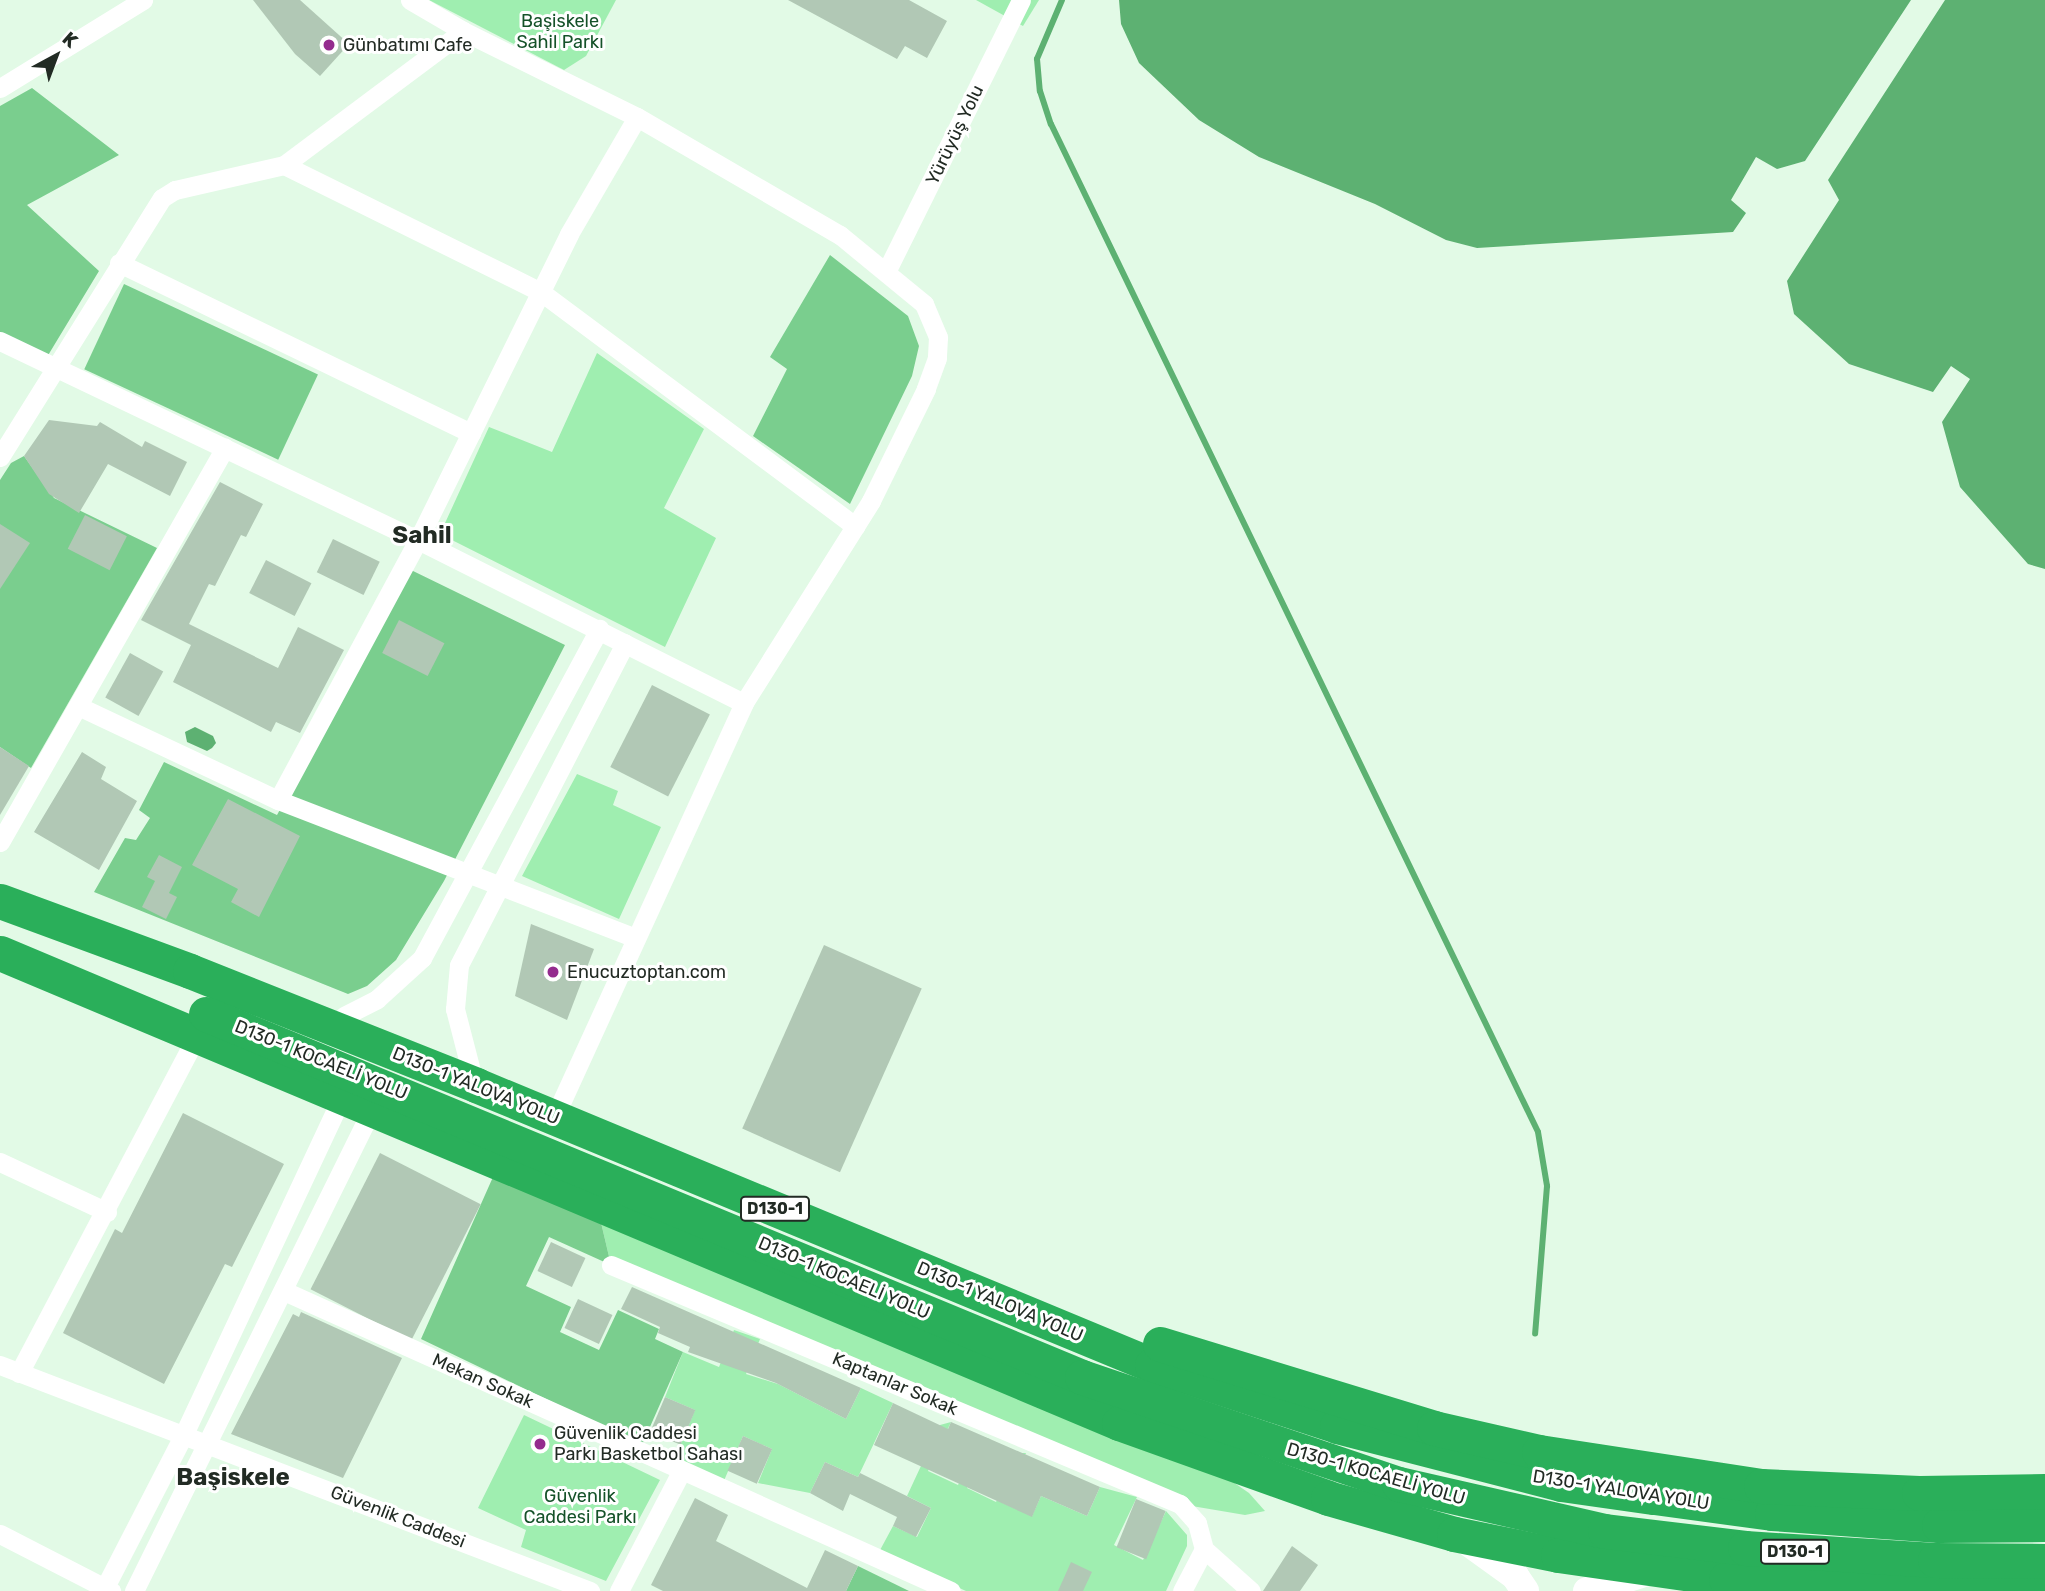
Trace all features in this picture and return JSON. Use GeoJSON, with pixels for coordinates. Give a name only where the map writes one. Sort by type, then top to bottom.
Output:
{"type":"FeatureCollection","features":[{"type":"Feature","properties":{"kind":"highway"},"geometry":{"type":"LineString","coordinates":[[0,876],[470,1067],[559,1107],[1149,1340],[1434,1428],[1539,1452],[1761,1486],[1919,1493],[2044,1516]]}},
{"type":"Feature","properties":{"kind":"highway"},"geometry":{"type":"LineString","coordinates":[[0,876],[190,971]]}},
{"type":"Feature","properties":{"kind":"highway","name":"D130-1 YALOVA YOLU"},"geometry":{"type":"LineString","coordinates":[[0,901],[190,971],[1152,1366],[1337,1426],[1561,1484],[1654,1497],[1828,1517],[1939,1525],[2044,1516]]}},
{"type":"Feature","properties":{"kind":"highway","name":"D130-1 KOCAELİ YOLU"},"geometry":{"type":"LineString","coordinates":[[0,932],[422,1100],[1082,1377],[1338,1466],[1547,1520],[1745,1548],[2044,1568]]}},
{"type":"Feature","properties":{"kind":"highway"},"geometry":{"type":"LineString","coordinates":[[0,953],[982,1365],[1197,1451],[1328,1498],[1454,1534],[1658,1570],[1830,1585],[2044,1568]]}},
{"type":"Feature","properties":{"kind":"highway"},"geometry":{"type":"LineString","coordinates":[[982,1365],[1082,1377]]}},
{"type":"Feature","properties":{"kind":"main road"},"geometry":{"type":"LineString","coordinates":[[1454,1534],[1486,1552],[1525,1591]]}},
{"type":"Feature","properties":{"kind":"main road"},"geometry":{"type":"LineString","coordinates":[[1587,1591],[1658,1570]]}},
{"type":"Feature","properties":{"kind":"street"},"geometry":{"type":"LineString","coordinates":[[0,88],[143,0]]}},
{"type":"Feature","properties":{"kind":"street"},"geometry":{"type":"LineString","coordinates":[[410,0],[463,31],[637,117],[840,234],[887,270],[924,304],[934,321],[937,358],[926,389],[855,526],[744,702],[559,1107]]}},
{"type":"Feature","properties":{"kind":"street","name":"Yürüyüş Yolu"},"geometry":{"type":"LineString","coordinates":[[887,270],[1021,0]]}},
{"type":"Feature","properties":{"kind":"street"},"geometry":{"type":"LineString","coordinates":[[0,457],[57,369],[151,209],[175,190],[284,165],[463,31]]}},
{"type":"Feature","properties":{"kind":"street"},"geometry":{"type":"LineString","coordinates":[[278,800],[418,540],[597,182],[637,117]]}},
{"type":"Feature","properties":{"kind":"street"},"geometry":{"type":"LineString","coordinates":[[284,165],[541,292],[855,526]]}},
{"type":"Feature","properties":{"kind":"street"},"geometry":{"type":"LineString","coordinates":[[119,263],[471,433]]}},
{"type":"Feature","properties":{"kind":"street"},"geometry":{"type":"LineString","coordinates":[[0,341],[418,540],[744,702]]}},
{"type":"Feature","properties":{"kind":"street"},"geometry":{"type":"LineString","coordinates":[[0,842],[225,448]]}},
{"type":"Feature","properties":{"kind":"street"},"geometry":{"type":"LineString","coordinates":[[344,1016],[377,999],[422,958],[599,629]]}},
{"type":"Feature","properties":{"kind":"street"},"geometry":{"type":"LineString","coordinates":[[470,1067],[457,1027],[456,977],[499,885],[625,643]]}},
{"type":"Feature","properties":{"kind":"street"},"geometry":{"type":"LineString","coordinates":[[78,706],[278,800],[635,938]]}},
{"type":"Feature","properties":{"kind":"street"},"geometry":{"type":"LineString","coordinates":[[19,1373],[107,1212],[197,1036]]}},
{"type":"Feature","properties":{"kind":"street"},"geometry":{"type":"LineString","coordinates":[[134,1591],[284,1291],[357,1103]]}},
{"type":"Feature","properties":{"kind":"street"},"geometry":{"type":"LineString","coordinates":[[0,1534],[106,1590],[184,1434],[357,1103]]}},
{"type":"Feature","properties":{"kind":"street"},"geometry":{"type":"LineString","coordinates":[[0,1162],[107,1212]]}},
{"type":"Feature","properties":{"kind":"street","name":"Kaptanlar Sokak"},"geometry":{"type":"LineString","coordinates":[[611,1265],[1180,1504],[1197,1523],[1203,1549]]}},
{"type":"Feature","properties":{"kind":"street","name":"Mekan Sokak"},"geometry":{"type":"LineString","coordinates":[[284,1291],[951,1591]]}},
{"type":"Feature","properties":{"kind":"street","name":"Güvenlik Caddesi"},"geometry":{"type":"LineString","coordinates":[[0,1365],[590,1591]]}},
{"type":"Feature","properties":{"kind":"street"},"geometry":{"type":"LineString","coordinates":[[620,1591],[682,1470]]}},
{"type":"Feature","properties":{"kind":"street"},"geometry":{"type":"LineString","coordinates":[[1182,1591],[1203,1549],[1251,1591]]}},
{"type":"Feature","properties":{"kind":"green space","name":"Başiskele Sahil Parkı"},"geometry":{"type":"Polygon","coordinates":[[[429,0],[616,0],[586,56],[564,70],[429,0]]]}},
{"type":"Feature","properties":{"kind":"green space"},"geometry":{"type":"Polygon","coordinates":[[[976,0],[1039,0],[1023,26],[976,0]]]}},
{"type":"Feature","properties":{"kind":"green space"},"geometry":{"type":"Polygon","coordinates":[[[597,353],[704,429],[664,508],[716,538],[665,647],[440,534],[489,427],[552,452],[597,353]]]}},
{"type":"Feature","properties":{"kind":"green space"},"geometry":{"type":"Polygon","coordinates":[[[577,774],[618,791],[613,805],[661,827],[619,919],[522,876],[577,774]]]}},
{"type":"Feature","properties":{"kind":"green space"},"geometry":{"type":"Polygon","coordinates":[[[599,1214],[1214,1469],[1249,1493],[1265,1511],[1245,1515],[1180,1504],[611,1265],[599,1214]]]}},
{"type":"Feature","properties":{"kind":"green space"},"geometry":{"type":"Polygon","coordinates":[[[734,1330],[760,1339],[746,1374],[778,1384],[846,1419],[861,1388],[893,1403],[858,1477],[825,1462],[810,1493],[758,1483],[772,1449],[743,1436],[723,1483],[674,1460],[695,1410],[665,1397],[683,1352],[719,1367],[734,1330]]]}},
{"type":"Feature","properties":{"kind":"green space","name":"Güvenlik Caddesi Parkı"},"geometry":{"type":"Polygon","coordinates":[[[524,1415],[660,1480],[606,1581],[521,1547],[526,1530],[478,1508],[524,1415]]]}},
{"type":"Feature","properties":{"kind":"green space"},"geometry":{"type":"Polygon","coordinates":[[[951,1422],[928,1471],[958,1485],[981,1436],[990,1439],[967,1488],[996,1502],[1019,1453],[1026,1453],[1003,1503],[1032,1516],[1041,1496],[1087,1516],[1100,1487],[1137,1497],[1114,1545],[1143,1560],[1166,1511],[1187,1535],[1187,1546],[1166,1591],[966,1591],[879,1552],[893,1526],[917,1537],[931,1508],[907,1496],[940,1425],[951,1422]]]}},
{"type":"Feature","properties":{"kind":"shaded area"},"geometry":{"type":"Polygon","coordinates":[[[1119,0],[1911,0],[1805,161],[1777,169],[1756,157],[1731,200],[1746,213],[1733,232],[1477,248],[1446,240],[1375,204],[1259,157],[1199,120],[1139,63],[1121,24],[1119,0]]]}},
{"type":"Feature","properties":{"kind":"shaded area"},"geometry":{"type":"Polygon","coordinates":[[[1945,0],[2045,0],[2045,569],[2028,564],[1960,487],[1942,422],[1970,379],[1951,366],[1933,392],[1849,364],[1794,314],[1787,281],[1839,200],[1828,180],[1945,0]]]}},
{"type":"Feature","properties":{"kind":"shaded area"},"geometry":{"type":"Polygon","coordinates":[[[32,88],[119,155],[27,205],[99,271],[47,357],[0,333],[0,106],[32,88]]]}},
{"type":"Feature","properties":{"kind":"shaded area"},"geometry":{"type":"Polygon","coordinates":[[[830,255],[908,316],[919,346],[912,376],[850,504],[753,436],[787,369],[770,357],[830,255]]]}},
{"type":"Feature","properties":{"kind":"shaded area"},"geometry":{"type":"Polygon","coordinates":[[[124,284],[318,374],[278,460],[84,369],[124,284]]]}},
{"type":"Feature","properties":{"kind":"shaded area"},"geometry":{"type":"Polygon","coordinates":[[[24,456],[54,498],[157,548],[31,768],[0,747],[0,480],[11,463],[24,456]]]}},
{"type":"Feature","properties":{"kind":"shaded area"},"geometry":{"type":"Polygon","coordinates":[[[411,570],[565,645],[444,881],[396,960],[367,986],[348,994],[94,892],[125,838],[136,840],[150,818],[139,810],[164,762],[277,815],[411,570]]]}},
{"type":"Feature","properties":{"kind":"shaded area"},"geometry":{"type":"Polygon","coordinates":[[[195,727],[213,736],[216,743],[212,748],[207,751],[187,742],[185,732],[195,727]]]}},
{"type":"Feature","properties":{"kind":"shaded area"},"geometry":{"type":"Polygon","coordinates":[[[497,1168],[599,1214],[611,1265],[549,1237],[526,1286],[571,1307],[560,1332],[599,1350],[618,1310],[659,1329],[655,1339],[683,1352],[642,1445],[421,1339],[497,1168]]]}},
{"type":"Feature","properties":{"kind":"shaded area"},"geometry":{"type":"Polygon","coordinates":[[[858,1566],[909,1591],[846,1591],[858,1566]]]}},
{"type":"Feature","properties":{"kind":"building"},"geometry":{"type":"Polygon","coordinates":[[[253,0],[300,0],[349,44],[320,76],[295,54],[253,0]]]}},
{"type":"Feature","properties":{"kind":"building"},"geometry":{"type":"Polygon","coordinates":[[[788,0],[909,0],[947,21],[927,58],[905,46],[897,59],[788,0]]]}},
{"type":"Feature","properties":{"kind":"building"},"geometry":{"type":"Polygon","coordinates":[[[49,420],[97,426],[100,422],[142,447],[145,441],[187,462],[170,496],[108,464],[79,513],[49,494],[24,456],[49,420]]]}},
{"type":"Feature","properties":{"kind":"building"},"geometry":{"type":"Polygon","coordinates":[[[220,482],[263,504],[246,537],[241,535],[215,586],[209,584],[189,624],[278,668],[298,627],[344,650],[300,733],[276,722],[271,732],[173,682],[191,645],[141,620],[220,482]]]}},
{"type":"Feature","properties":{"kind":"building"},"geometry":{"type":"Polygon","coordinates":[[[85,515],[127,536],[110,570],[68,549],[85,515]]]}},
{"type":"Feature","properties":{"kind":"building"},"geometry":{"type":"Polygon","coordinates":[[[0,524],[30,543],[0,589],[0,524]]]}},
{"type":"Feature","properties":{"kind":"building"},"geometry":{"type":"Polygon","coordinates":[[[333,539],[380,562],[364,595],[317,572],[333,539]]]}},
{"type":"Feature","properties":{"kind":"building"},"geometry":{"type":"Polygon","coordinates":[[[266,560],[311,583],[295,616],[249,593],[266,560]]]}},
{"type":"Feature","properties":{"kind":"building"},"geometry":{"type":"Polygon","coordinates":[[[399,620],[444,643],[428,676],[382,653],[399,620]]]}},
{"type":"Feature","properties":{"kind":"building"},"geometry":{"type":"Polygon","coordinates":[[[130,653],[163,671],[139,716],[105,698],[130,653]]]}},
{"type":"Feature","properties":{"kind":"building"},"geometry":{"type":"Polygon","coordinates":[[[652,685],[710,715],[668,796],[610,767],[652,685]]]}},
{"type":"Feature","properties":{"kind":"building"},"geometry":{"type":"Polygon","coordinates":[[[0,747],[29,766],[0,815],[0,747]]]}},
{"type":"Feature","properties":{"kind":"building"},"geometry":{"type":"Polygon","coordinates":[[[82,752],[106,767],[101,779],[137,801],[99,870],[34,832],[82,752]]]}},
{"type":"Feature","properties":{"kind":"building"},"geometry":{"type":"Polygon","coordinates":[[[228,799],[300,836],[259,917],[231,902],[238,889],[192,865],[228,799]]]}},
{"type":"Feature","properties":{"kind":"building"},"geometry":{"type":"Polygon","coordinates":[[[159,855],[182,867],[169,893],[177,897],[166,919],[142,907],[155,881],[147,877],[159,855]]]}},
{"type":"Feature","properties":{"kind":"building","name":"Enucuztoptan.com"},"geometry":{"type":"Polygon","coordinates":[[[531,924],[594,949],[567,1020],[515,996],[531,924]]]}},
{"type":"Feature","properties":{"kind":"building"},"geometry":{"type":"Polygon","coordinates":[[[824,945],[922,989],[840,1172],[742,1129],[824,945]]]}},
{"type":"Feature","properties":{"kind":"building"},"geometry":{"type":"Polygon","coordinates":[[[183,1113],[284,1164],[232,1267],[225,1264],[164,1384],[63,1333],[115,1229],[122,1233],[183,1113]]]}},
{"type":"Feature","properties":{"kind":"building"},"geometry":{"type":"Polygon","coordinates":[[[380,1153],[481,1204],[411,1341],[311,1289],[380,1153]]]}},
{"type":"Feature","properties":{"kind":"building"},"geometry":{"type":"Polygon","coordinates":[[[551,1242],[585,1258],[572,1287],[537,1271],[551,1242]]]}},
{"type":"Feature","properties":{"kind":"building"},"geometry":{"type":"Polygon","coordinates":[[[632,1287],[861,1388],[846,1419],[776,1383],[688,1352],[690,1347],[658,1333],[660,1327],[621,1309],[632,1287]]]}},
{"type":"Feature","properties":{"kind":"building"},"geometry":{"type":"Polygon","coordinates":[[[578,1299],[612,1315],[599,1344],[564,1328],[578,1299]]]}},
{"type":"Feature","properties":{"kind":"building"},"geometry":{"type":"Polygon","coordinates":[[[301,1312],[402,1358],[343,1478],[231,1434],[293,1314],[299,1317],[301,1312]]]}},
{"type":"Feature","properties":{"kind":"building"},"geometry":{"type":"Polygon","coordinates":[[[665,1397],[695,1410],[681,1445],[650,1432],[665,1397]]]}},
{"type":"Feature","properties":{"kind":"building"},"geometry":{"type":"Polygon","coordinates":[[[893,1403],[948,1429],[951,1422],[1100,1487],[1087,1516],[1041,1496],[1032,1517],[874,1445],[893,1403]]]}},
{"type":"Feature","properties":{"kind":"building"},"geometry":{"type":"Polygon","coordinates":[[[743,1436],[772,1449],[757,1484],[728,1471],[743,1436]]]}},
{"type":"Feature","properties":{"kind":"building"},"geometry":{"type":"Polygon","coordinates":[[[825,1462],[858,1477],[860,1473],[931,1508],[916,1537],[893,1526],[897,1517],[850,1494],[843,1511],[810,1493],[825,1462]]]}},
{"type":"Feature","properties":{"kind":"building"},"geometry":{"type":"Polygon","coordinates":[[[695,1498],[728,1515],[716,1541],[807,1588],[825,1550],[858,1566],[846,1591],[663,1591],[651,1585],[695,1498]]]}},
{"type":"Feature","properties":{"kind":"building"},"geometry":{"type":"Polygon","coordinates":[[[1136,1499],[1166,1511],[1146,1559],[1117,1547],[1136,1499]]]}},
{"type":"Feature","properties":{"kind":"building"},"geometry":{"type":"Polygon","coordinates":[[[1292,1546],[1318,1565],[1300,1591],[1263,1591],[1292,1546]]]}},
{"type":"Feature","properties":{"kind":"building"},"geometry":{"type":"Polygon","coordinates":[[[1071,1562],[1092,1572],[1083,1591],[1058,1591],[1071,1562]]]}},
{"type":"Feature","properties":{"kind":"waterway"},"geometry":{"type":"LineString","coordinates":[[1062,0],[1037,59],[1040,91],[1051,124],[1538,1132],[1547,1186],[1535,1334]]}},
{"type":"Feature","properties":{"kind":"place","name":"Günbatımı Cafe"},"geometry":{"type":"Point","coordinates":[329,45]}},
{"type":"Feature","properties":{"kind":"place","name":"Enucuztoptan.com"},"geometry":{"type":"Point","coordinates":[553,972]}},
{"type":"Feature","properties":{"kind":"place","name":"Güvenlik Caddesi Parkı Basketbol Sahası"},"geometry":{"type":"Point","coordinates":[540,1444]}},
{"type":"Feature","properties":{"kind":"district","name":"Sahil"},"geometry":{"type":"Point","coordinates":[422,536]}},
{"type":"Feature","properties":{"kind":"district","name":"Başiskele"},"geometry":{"type":"Point","coordinates":[233,1478]}}]}
